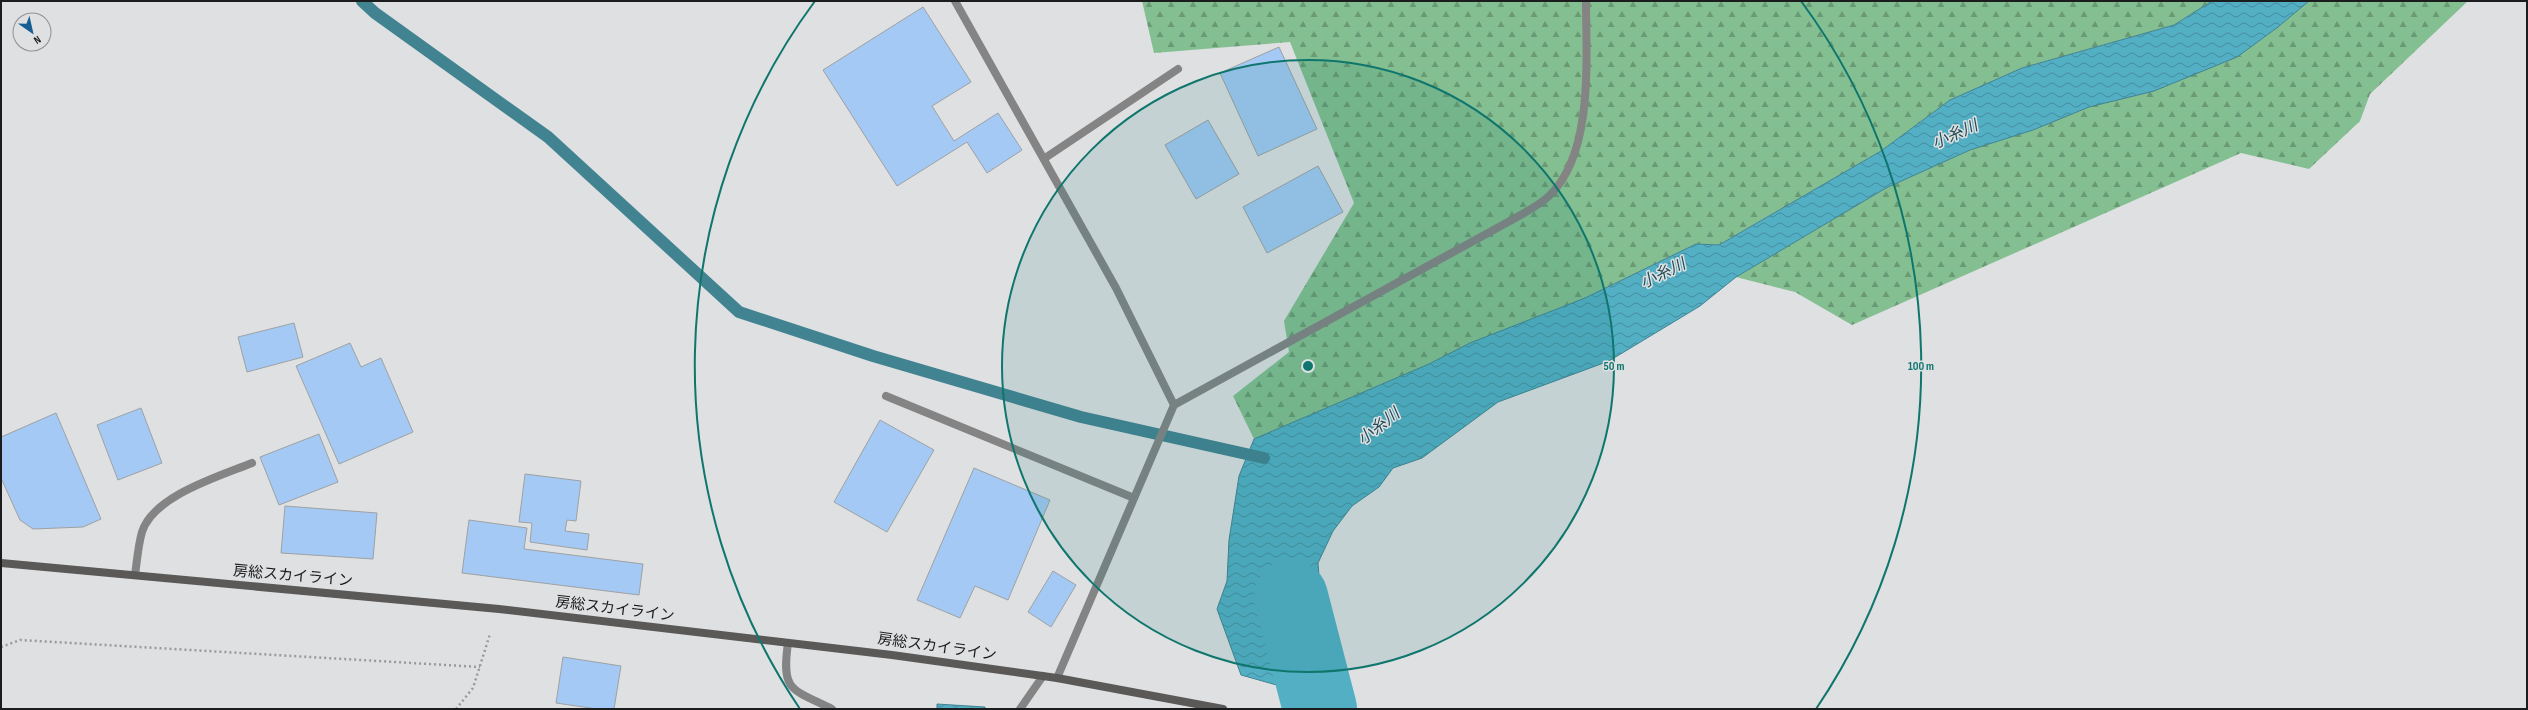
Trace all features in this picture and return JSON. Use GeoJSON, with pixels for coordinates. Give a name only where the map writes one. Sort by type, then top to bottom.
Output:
{"type":"FeatureCollection","features":[{"type":"Feature","properties":{"kind":"main road","name":"房総スカイライン"},"geometry":{"type":"LineString","coordinates":[[1,563],[498,609],[788,643],[1057,678],[1209,705],[1223,709]]}},
{"type":"Feature","properties":{"kind":"street"},"geometry":{"type":"LineString","coordinates":[[955,1],[1045,158],[1116,288],[1174,405]]}},
{"type":"Feature","properties":{"kind":"street"},"geometry":{"type":"LineString","coordinates":[[1057,678],[1174,405],[1519,216],[1550,195],[1571,166],[1586,99],[1586,1]]}},
{"type":"Feature","properties":{"kind":"street"},"geometry":{"type":"LineString","coordinates":[[1045,158],[1178,69]]}},
{"type":"Feature","properties":{"kind":"street"},"geometry":{"type":"LineString","coordinates":[[886,396],[1134,498]]}},
{"type":"Feature","properties":{"kind":"street"},"geometry":{"type":"LineString","coordinates":[[135,575],[142,531],[152,514],[169,501],[197,486],[252,463]]}},
{"type":"Feature","properties":{"kind":"street"},"geometry":{"type":"LineString","coordinates":[[788,643],[784,668],[788,681],[794,690],[832,709]]}},
{"type":"Feature","properties":{"kind":"street"},"geometry":{"type":"LineString","coordinates":[[1020,709],[1043,676]]}},
{"type":"Feature","properties":{"kind":"path"},"geometry":{"type":"LineString","coordinates":[[456,709],[474,688],[498,609]]}},
{"type":"Feature","properties":{"kind":"path"},"geometry":{"type":"LineString","coordinates":[[1,647],[20,640],[480,667]]}},
{"type":"Feature","properties":{"kind":"green space"},"geometry":{"type":"Polygon","coordinates":[[[1142,1],[2212,1],[2174,25],[2022,68],[1950,100],[1881,151],[1719,245],[1696,244],[1585,298],[1470,343],[1429,364],[1254,439],[1233,396],[1289,352],[1284,321],[1354,203],[1290,42],[1154,53],[1142,1]]]}},
{"type":"Feature","properties":{"kind":"green space"},"geometry":{"type":"Polygon","coordinates":[[[2309,1],[2468,1],[2370,94],[2360,121],[2309,169],[2241,153],[1852,325],[1795,292],[1736,277],[1886,188],[1970,150],[2033,130],[2278,27],[2309,1]]]}},
{"type":"Feature","properties":{"kind":"water"},"geometry":{"type":"Polygon","coordinates":[[[2212,1],[2309,1],[2278,27],[2237,57],[2154,91],[2089,107],[2033,130],[1970,150],[1886,188],[1736,277],[1700,306],[1609,361],[1498,402],[1422,458],[1393,468],[1379,487],[1352,506],[1333,531],[1318,563],[1320,589],[1329,603],[1328,620],[1332,650],[1351,706],[1241,675],[1217,609],[1227,581],[1229,540],[1239,476],[1254,439],[1429,364],[1470,343],[1585,298],[1696,244],[1719,245],[1881,151],[1950,100],[2022,68],[2174,25],[2212,1]]]}},
{"type":"Feature","properties":{"kind":"water"},"geometry":{"type":"Polygon","coordinates":[[[937,704],[985,707],[985,709],[937,709],[937,704]]]}},
{"type":"Feature","properties":{"kind":"pier"},"geometry":{"type":"Polygon","coordinates":[[[1238,675],[1353,706],[1351,708],[1279,689],[1238,675]]]}},
{"type":"Feature","properties":{"kind":"building"},"geometry":{"type":"Polygon","coordinates":[[[923,7],[971,82],[932,106],[954,141],[998,113],[1022,150],[987,173],[967,142],[897,186],[823,70],[923,7]]]}},
{"type":"Feature","properties":{"kind":"building"},"geometry":{"type":"Polygon","coordinates":[[[1279,47],[1317,129],[1258,156],[1220,73],[1279,47]]]}},
{"type":"Feature","properties":{"kind":"building"},"geometry":{"type":"Polygon","coordinates":[[[1208,120],[1239,174],[1196,199],[1165,145],[1208,120]]]}},
{"type":"Feature","properties":{"kind":"building"},"geometry":{"type":"Polygon","coordinates":[[[1318,166],[1343,212],[1267,253],[1243,207],[1318,166]]]}},
{"type":"Feature","properties":{"kind":"building"},"geometry":{"type":"Polygon","coordinates":[[[294,323],[303,357],[247,372],[238,337],[294,323]]]}},
{"type":"Feature","properties":{"kind":"building"},"geometry":{"type":"Polygon","coordinates":[[[350,343],[361,367],[381,358],[413,432],[339,464],[296,366],[350,343]]]}},
{"type":"Feature","properties":{"kind":"building"},"geometry":{"type":"Polygon","coordinates":[[[141,408],[162,463],[118,480],[97,425],[141,408]]]}},
{"type":"Feature","properties":{"kind":"building"},"geometry":{"type":"Polygon","coordinates":[[[56,413],[101,519],[83,527],[33,529],[20,520],[1,478],[1,437],[56,413]]]}},
{"type":"Feature","properties":{"kind":"building"},"geometry":{"type":"Polygon","coordinates":[[[880,420],[934,450],[887,532],[834,502],[880,420]]]}},
{"type":"Feature","properties":{"kind":"building"},"geometry":{"type":"Polygon","coordinates":[[[319,434],[338,482],[279,505],[260,457],[319,434]]]}},
{"type":"Feature","properties":{"kind":"building"},"geometry":{"type":"Polygon","coordinates":[[[974,468],[1050,500],[1008,600],[975,586],[960,618],[917,600],[974,468]]]}},
{"type":"Feature","properties":{"kind":"building"},"geometry":{"type":"Polygon","coordinates":[[[525,474],[581,481],[576,521],[567,520],[565,531],[589,534],[587,550],[530,542],[532,523],[519,522],[525,474]]]}},
{"type":"Feature","properties":{"kind":"building"},"geometry":{"type":"Polygon","coordinates":[[[285,506],[377,513],[373,559],[281,553],[285,506]]]}},
{"type":"Feature","properties":{"kind":"building"},"geometry":{"type":"Polygon","coordinates":[[[469,520],[527,528],[524,549],[643,564],[639,595],[462,573],[469,520]]]}},
{"type":"Feature","properties":{"kind":"building"},"geometry":{"type":"Polygon","coordinates":[[[1053,571],[1076,585],[1051,627],[1028,612],[1053,571]]]}},
{"type":"Feature","properties":{"kind":"building"},"geometry":{"type":"Polygon","coordinates":[[[563,657],[621,666],[614,709],[597,709],[556,703],[563,657]]]}},
{"type":"Feature","properties":{"kind":"waterway"},"geometry":{"type":"LineString","coordinates":[[362,1],[375,13],[548,137],[739,312],[873,356],[1081,417],[1264,458]]}},
{"type":"Feature","properties":{"kind":"waterway","name":"小糸川"},"geometry":{"type":"LineString","coordinates":[[1291,597],[1320,709]]}}]}
